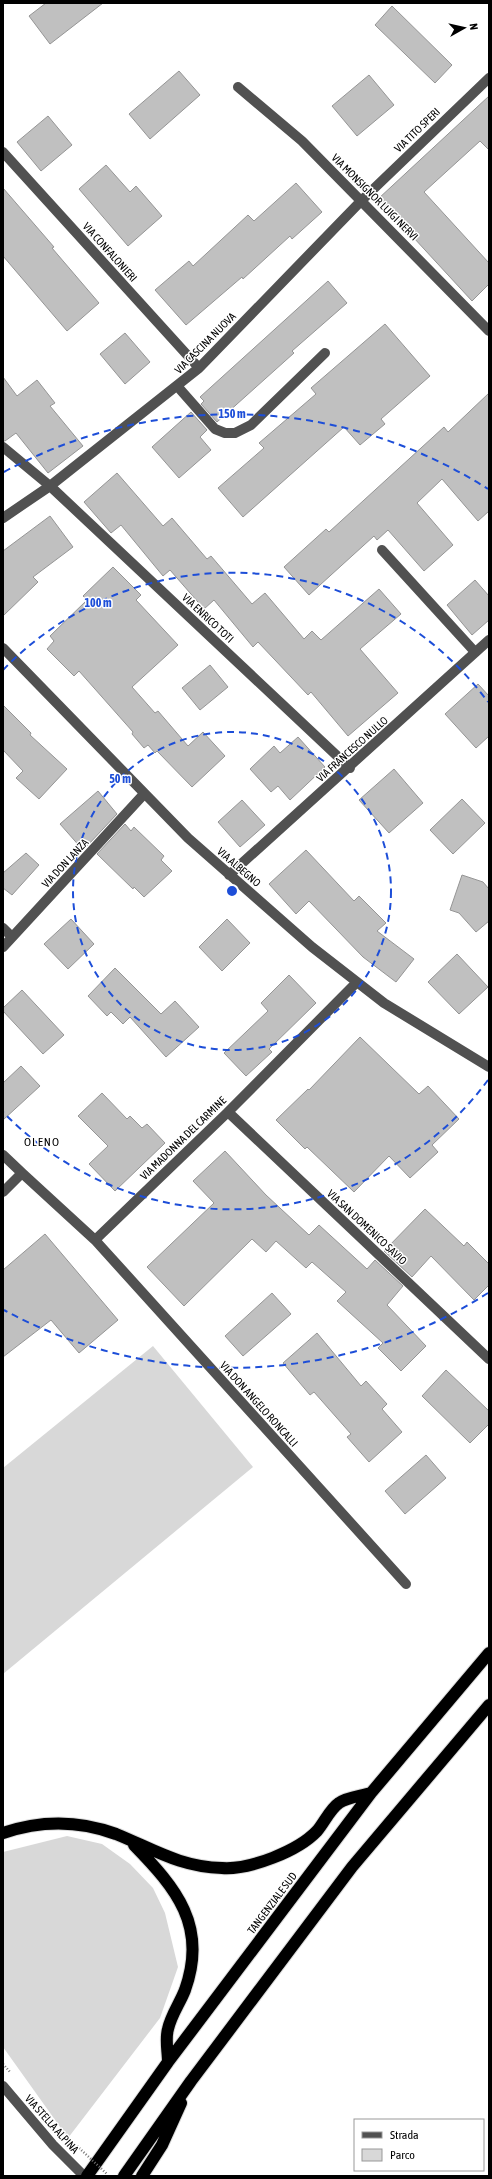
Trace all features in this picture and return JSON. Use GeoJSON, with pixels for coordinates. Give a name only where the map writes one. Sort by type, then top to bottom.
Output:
{"type":"FeatureCollection","features":[{"type":"Feature","properties":{"kind":"highway","name":"TANGENZIALE SUD"},"geometry":{"type":"LineString","coordinates":[[87,2176],[168,2062],[371,1793],[489,1653]]}},
{"type":"Feature","properties":{"kind":"highway"},"geometry":{"type":"LineString","coordinates":[[124,2176],[191,2081],[352,1867],[489,1705]]}},
{"type":"Feature","properties":{"kind":"highway"},"geometry":{"type":"LineString","coordinates":[[3,1833],[30,1826],[57,1823],[88,1826],[129,1840],[161,1855],[184,1862],[222,1868],[249,1866],[290,1850],[309,1837],[316,1832],[339,1803],[371,1793]]}},
{"type":"Feature","properties":{"kind":"highway"},"geometry":{"type":"LineString","coordinates":[[129,1840],[162,1874],[178,1896],[188,1921],[192,1954],[185,1989],[167,2030],[168,2062]]}},
{"type":"Feature","properties":{"kind":"highway"},"geometry":{"type":"LineString","coordinates":[[142,2176],[164,2141],[191,2081]]}},
{"type":"Feature","properties":{"kind":"street","name":"VIA TITO SPERI"},"geometry":{"type":"LineString","coordinates":[[362,200],[489,78]]}},
{"type":"Feature","properties":{"kind":"street","name":"VIA MONSIGNOR LUIGI NERVI"},"geometry":{"type":"LineString","coordinates":[[238,87],[302,141],[362,200],[489,331]]}},
{"type":"Feature","properties":{"kind":"street","name":"VIA CONFALONIERI"},"geometry":{"type":"LineString","coordinates":[[3,152],[198,368]]}},
{"type":"Feature","properties":{"kind":"street","name":"VIA CASCINA NUOVA"},"geometry":{"type":"LineString","coordinates":[[3,518],[50,486],[178,387],[362,200]]}},
{"type":"Feature","properties":{"kind":"street"},"geometry":{"type":"LineString","coordinates":[[178,387],[215,429],[225,433],[235,433],[252,425],[325,353]]}},
{"type":"Feature","properties":{"kind":"street","name":"VIA ENRICO TOTI"},"geometry":{"type":"LineString","coordinates":[[3,447],[50,486],[350,768]]}},
{"type":"Feature","properties":{"kind":"street"},"geometry":{"type":"LineString","coordinates":[[382,550],[475,652]]}},
{"type":"Feature","properties":{"kind":"street","name":"VIA FRANCESCO NULLO"},"geometry":{"type":"LineString","coordinates":[[229,875],[350,768],[489,640]]}},
{"type":"Feature","properties":{"kind":"street","name":"VIA ALBEGNO"},"geometry":{"type":"LineString","coordinates":[[3,648],[144,794],[229,875],[356,982],[398,1011],[489,1068]]}},
{"type":"Feature","properties":{"kind":"street","name":"VIA DON LANZA"},"geometry":{"type":"LineString","coordinates":[[3,947],[144,794]]}},
{"type":"Feature","properties":{"kind":"street"},"geometry":{"type":"LineString","coordinates":[[3,928],[12,937]]}},
{"type":"Feature","properties":{"kind":"street","name":"VIA MADONNA DEL CARMINE"},"geometry":{"type":"LineString","coordinates":[[95,1240],[228,1112],[356,982]]}},
{"type":"Feature","properties":{"kind":"street","name":"VIA SAN DOMENICO SAVIO"},"geometry":{"type":"LineString","coordinates":[[228,1112],[489,1359]]}},
{"type":"Feature","properties":{"kind":"street"},"geometry":{"type":"LineString","coordinates":[[3,1155],[95,1240]]}},
{"type":"Feature","properties":{"kind":"street"},"geometry":{"type":"LineString","coordinates":[[3,1192],[22,1173]]}},
{"type":"Feature","properties":{"kind":"street","name":"VIA DON ANGELO RONCALLI"},"geometry":{"type":"LineString","coordinates":[[95,1240],[406,1584]]}},
{"type":"Feature","properties":{"kind":"street","name":"VIA STELLA ALPINA"},"geometry":{"type":"LineString","coordinates":[[3,2086],[53,2145],[84,2176]]}},
{"type":"Feature","properties":{"kind":"path"},"geometry":{"type":"LineString","coordinates":[[77,2146],[107,2174]]}},
{"type":"Feature","properties":{"kind":"green space"},"geometry":{"type":"Polygon","coordinates":[[[153,1346],[253,1467],[3,1674],[3,1468],[153,1346]]]}},
{"type":"Feature","properties":{"kind":"green space"},"geometry":{"type":"Polygon","coordinates":[[[67,1836],[102,1844],[130,1864],[153,1888],[165,1913],[178,1967],[160,2018],[68,2138],[3,2047],[3,1852],[67,1836]]]}},
{"type":"Feature","properties":{"kind":"building"},"geometry":{"type":"Polygon","coordinates":[[[46,3],[103,3],[50,44],[29,16],[46,3]]]}},
{"type":"Feature","properties":{"kind":"building"},"geometry":{"type":"Polygon","coordinates":[[[392,6],[452,65],[435,83],[375,25],[392,6]]]}},
{"type":"Feature","properties":{"kind":"building"},"geometry":{"type":"Polygon","coordinates":[[[179,71],[200,95],[150,139],[129,114],[179,71]]]}},
{"type":"Feature","properties":{"kind":"building"},"geometry":{"type":"Polygon","coordinates":[[[369,75],[394,105],[357,136],[332,106],[369,75]]]}},
{"type":"Feature","properties":{"kind":"building"},"geometry":{"type":"Polygon","coordinates":[[[489,96],[489,150],[480,141],[424,192],[489,263],[489,284],[472,301],[378,199],[489,96]]]}},
{"type":"Feature","properties":{"kind":"building"},"geometry":{"type":"Polygon","coordinates":[[[48,116],[72,145],[41,171],[17,142],[48,116]]]}},
{"type":"Feature","properties":{"kind":"building"},"geometry":{"type":"Polygon","coordinates":[[[106,165],[130,192],[136,186],[162,216],[128,246],[79,189],[106,165]]]}},
{"type":"Feature","properties":{"kind":"building"},"geometry":{"type":"Polygon","coordinates":[[[296,183],[322,212],[292,239],[290,236],[243,279],[242,277],[186,325],[155,290],[189,261],[193,266],[248,215],[254,221],[296,183]]]}},
{"type":"Feature","properties":{"kind":"building"},"geometry":{"type":"Polygon","coordinates":[[[3,188],[54,247],[52,248],[99,303],[67,331],[3,256],[3,188]]]}},
{"type":"Feature","properties":{"kind":"building"},"geometry":{"type":"Polygon","coordinates":[[[328,281],[347,303],[292,351],[294,353],[217,422],[201,404],[204,401],[200,397],[328,281]]]}},
{"type":"Feature","properties":{"kind":"building"},"geometry":{"type":"Polygon","coordinates":[[[385,324],[430,376],[381,419],[385,424],[360,445],[344,427],[243,517],[218,488],[264,448],[259,443],[316,394],[311,388],[385,324]]]}},
{"type":"Feature","properties":{"kind":"building"},"geometry":{"type":"Polygon","coordinates":[[[125,333],[150,362],[125,384],[100,354],[125,333]]]}},
{"type":"Feature","properties":{"kind":"building"},"geometry":{"type":"Polygon","coordinates":[[[3,377],[17,396],[37,380],[55,403],[50,406],[83,446],[48,473],[16,433],[3,441],[3,377]]]}},
{"type":"Feature","properties":{"kind":"building"},"geometry":{"type":"Polygon","coordinates":[[[489,393],[489,511],[478,521],[442,479],[417,503],[453,545],[424,571],[388,530],[377,540],[374,536],[309,595],[284,567],[326,529],[329,532],[444,427],[448,432],[489,393]]]}},
{"type":"Feature","properties":{"kind":"building"},"geometry":{"type":"Polygon","coordinates":[[[191,412],[207,430],[200,437],[211,450],[179,478],[152,447],[191,412]]]}},
{"type":"Feature","properties":{"kind":"building"},"geometry":{"type":"Polygon","coordinates":[[[117,473],[163,526],[172,518],[207,559],[211,556],[252,604],[265,593],[304,639],[312,631],[321,640],[379,589],[401,614],[360,649],[398,693],[348,736],[311,692],[308,695],[258,642],[253,647],[214,600],[204,609],[170,570],[163,576],[121,525],[111,533],[84,502],[117,473]]]}},
{"type":"Feature","properties":{"kind":"building"},"geometry":{"type":"Polygon","coordinates":[[[50,516],[73,547],[33,577],[38,582],[3,616],[3,551],[50,516]]]}},
{"type":"Feature","properties":{"kind":"building"},"geometry":{"type":"Polygon","coordinates":[[[113,567],[141,595],[136,600],[178,645],[132,687],[155,713],[158,711],[188,746],[203,732],[225,756],[192,787],[157,751],[155,753],[148,745],[144,748],[132,734],[133,732],[79,671],[74,676],[47,649],[54,641],[50,636],[87,600],[83,596],[113,567]]]}},
{"type":"Feature","properties":{"kind":"building"},"geometry":{"type":"Polygon","coordinates":[[[475,580],[489,596],[489,620],[472,635],[447,605],[475,580]]]}},
{"type":"Feature","properties":{"kind":"building"},"geometry":{"type":"Polygon","coordinates":[[[210,665],[228,687],[200,710],[182,688],[210,665]]]}},
{"type":"Feature","properties":{"kind":"building"},"geometry":{"type":"Polygon","coordinates":[[[478,684],[489,696],[489,736],[476,748],[445,714],[478,684]]]}},
{"type":"Feature","properties":{"kind":"building"},"geometry":{"type":"Polygon","coordinates":[[[3,705],[31,733],[30,735],[67,769],[39,799],[16,778],[23,771],[3,750],[3,705]]]}},
{"type":"Feature","properties":{"kind":"building"},"geometry":{"type":"Polygon","coordinates":[[[298,737],[325,767],[290,800],[278,786],[271,792],[250,769],[274,746],[280,753],[298,737]]]}},
{"type":"Feature","properties":{"kind":"building"},"geometry":{"type":"Polygon","coordinates":[[[394,769],[423,803],[389,833],[359,800],[394,769]]]}},
{"type":"Feature","properties":{"kind":"building"},"geometry":{"type":"Polygon","coordinates":[[[98,791],[117,814],[88,845],[82,849],[60,824],[98,791]]]}},
{"type":"Feature","properties":{"kind":"building"},"geometry":{"type":"Polygon","coordinates":[[[462,799],[485,823],[453,854],[430,830],[462,799]]]}},
{"type":"Feature","properties":{"kind":"building"},"geometry":{"type":"Polygon","coordinates":[[[242,800],[265,825],[240,847],[218,822],[242,800]]]}},
{"type":"Feature","properties":{"kind":"building"},"geometry":{"type":"Polygon","coordinates":[[[125,824],[131,831],[134,827],[164,856],[161,860],[172,871],[144,897],[134,887],[133,889],[97,854],[125,824]]]}},
{"type":"Feature","properties":{"kind":"building"},"geometry":{"type":"Polygon","coordinates":[[[306,850],[354,901],[359,896],[386,923],[377,931],[414,959],[396,982],[363,957],[309,901],[296,914],[269,884],[306,850]]]}},
{"type":"Feature","properties":{"kind":"building"},"geometry":{"type":"Polygon","coordinates":[[[26,853],[39,865],[12,895],[3,888],[3,873],[26,853]]]}},
{"type":"Feature","properties":{"kind":"building"},"geometry":{"type":"Polygon","coordinates":[[[462,875],[483,882],[489,889],[489,921],[476,932],[459,913],[450,910],[462,875]]]}},
{"type":"Feature","properties":{"kind":"building"},"geometry":{"type":"Polygon","coordinates":[[[71,919],[94,944],[68,969],[44,944],[71,919]]]}},
{"type":"Feature","properties":{"kind":"building"},"geometry":{"type":"Polygon","coordinates":[[[227,919],[250,943],[222,971],[199,947],[227,919]]]}},
{"type":"Feature","properties":{"kind":"building"},"geometry":{"type":"Polygon","coordinates":[[[457,954],[488,987],[459,1014],[428,982],[457,954]]]}},
{"type":"Feature","properties":{"kind":"building"},"geometry":{"type":"Polygon","coordinates":[[[115,968],[161,1014],[175,1001],[199,1027],[166,1057],[130,1017],[123,1024],[111,1012],[107,1016],[88,996],[115,968]]]}},
{"type":"Feature","properties":{"kind":"building"},"geometry":{"type":"Polygon","coordinates":[[[289,975],[316,1003],[269,1049],[272,1052],[246,1076],[224,1053],[268,1011],[261,1003],[289,975]]]}},
{"type":"Feature","properties":{"kind":"building"},"geometry":{"type":"Polygon","coordinates":[[[22,990],[64,1035],[43,1054],[3,1011],[3,1008],[22,990]]]}},
{"type":"Feature","properties":{"kind":"building"},"geometry":{"type":"Polygon","coordinates":[[[360,1037],[419,1094],[428,1086],[459,1119],[432,1145],[438,1152],[410,1178],[389,1156],[354,1192],[307,1147],[305,1149],[276,1120],[308,1089],[309,1090],[360,1037]]]}},
{"type":"Feature","properties":{"kind":"building"},"geometry":{"type":"Polygon","coordinates":[[[21,1066],[40,1086],[3,1120],[3,1083],[21,1066]]]}},
{"type":"Feature","properties":{"kind":"building"},"geometry":{"type":"Polygon","coordinates":[[[102,1093],[127,1119],[130,1116],[142,1128],[147,1124],[165,1143],[115,1191],[89,1164],[108,1146],[78,1116],[102,1093]]]}},
{"type":"Feature","properties":{"kind":"building"},"geometry":{"type":"Polygon","coordinates":[[[225,1151],[266,1195],[309,1235],[319,1225],[367,1269],[375,1260],[403,1286],[387,1305],[426,1346],[401,1371],[378,1348],[383,1343],[337,1301],[346,1292],[312,1262],[306,1268],[276,1241],[266,1252],[252,1239],[184,1306],[147,1267],[214,1203],[193,1181],[225,1151]]]}},
{"type":"Feature","properties":{"kind":"building"},"geometry":{"type":"Polygon","coordinates":[[[425,1209],[464,1246],[467,1242],[489,1264],[489,1285],[474,1300],[431,1256],[412,1277],[384,1251],[425,1209]]]}},
{"type":"Feature","properties":{"kind":"building"},"geometry":{"type":"Polygon","coordinates":[[[45,1234],[118,1320],[79,1353],[51,1320],[3,1357],[3,1270],[45,1234]]]}},
{"type":"Feature","properties":{"kind":"building"},"geometry":{"type":"Polygon","coordinates":[[[272,1293],[291,1314],[243,1356],[225,1336],[272,1293]]]}},
{"type":"Feature","properties":{"kind":"building"},"geometry":{"type":"Polygon","coordinates":[[[317,1333],[361,1386],[366,1381],[387,1404],[382,1409],[402,1432],[369,1462],[347,1437],[351,1434],[314,1392],[310,1395],[283,1363],[317,1333]]]}},
{"type":"Feature","properties":{"kind":"building"},"geometry":{"type":"Polygon","coordinates":[[[446,1370],[489,1411],[489,1424],[470,1443],[422,1396],[446,1370]]]}},
{"type":"Feature","properties":{"kind":"building"},"geometry":{"type":"Polygon","coordinates":[[[426,1455],[446,1478],[405,1514],[385,1491],[426,1455]]]}},
{"type":"Feature","properties":{"kind":"district","name":"OLENO"},"geometry":{"type":"Point","coordinates":[42,1142]}}]}
